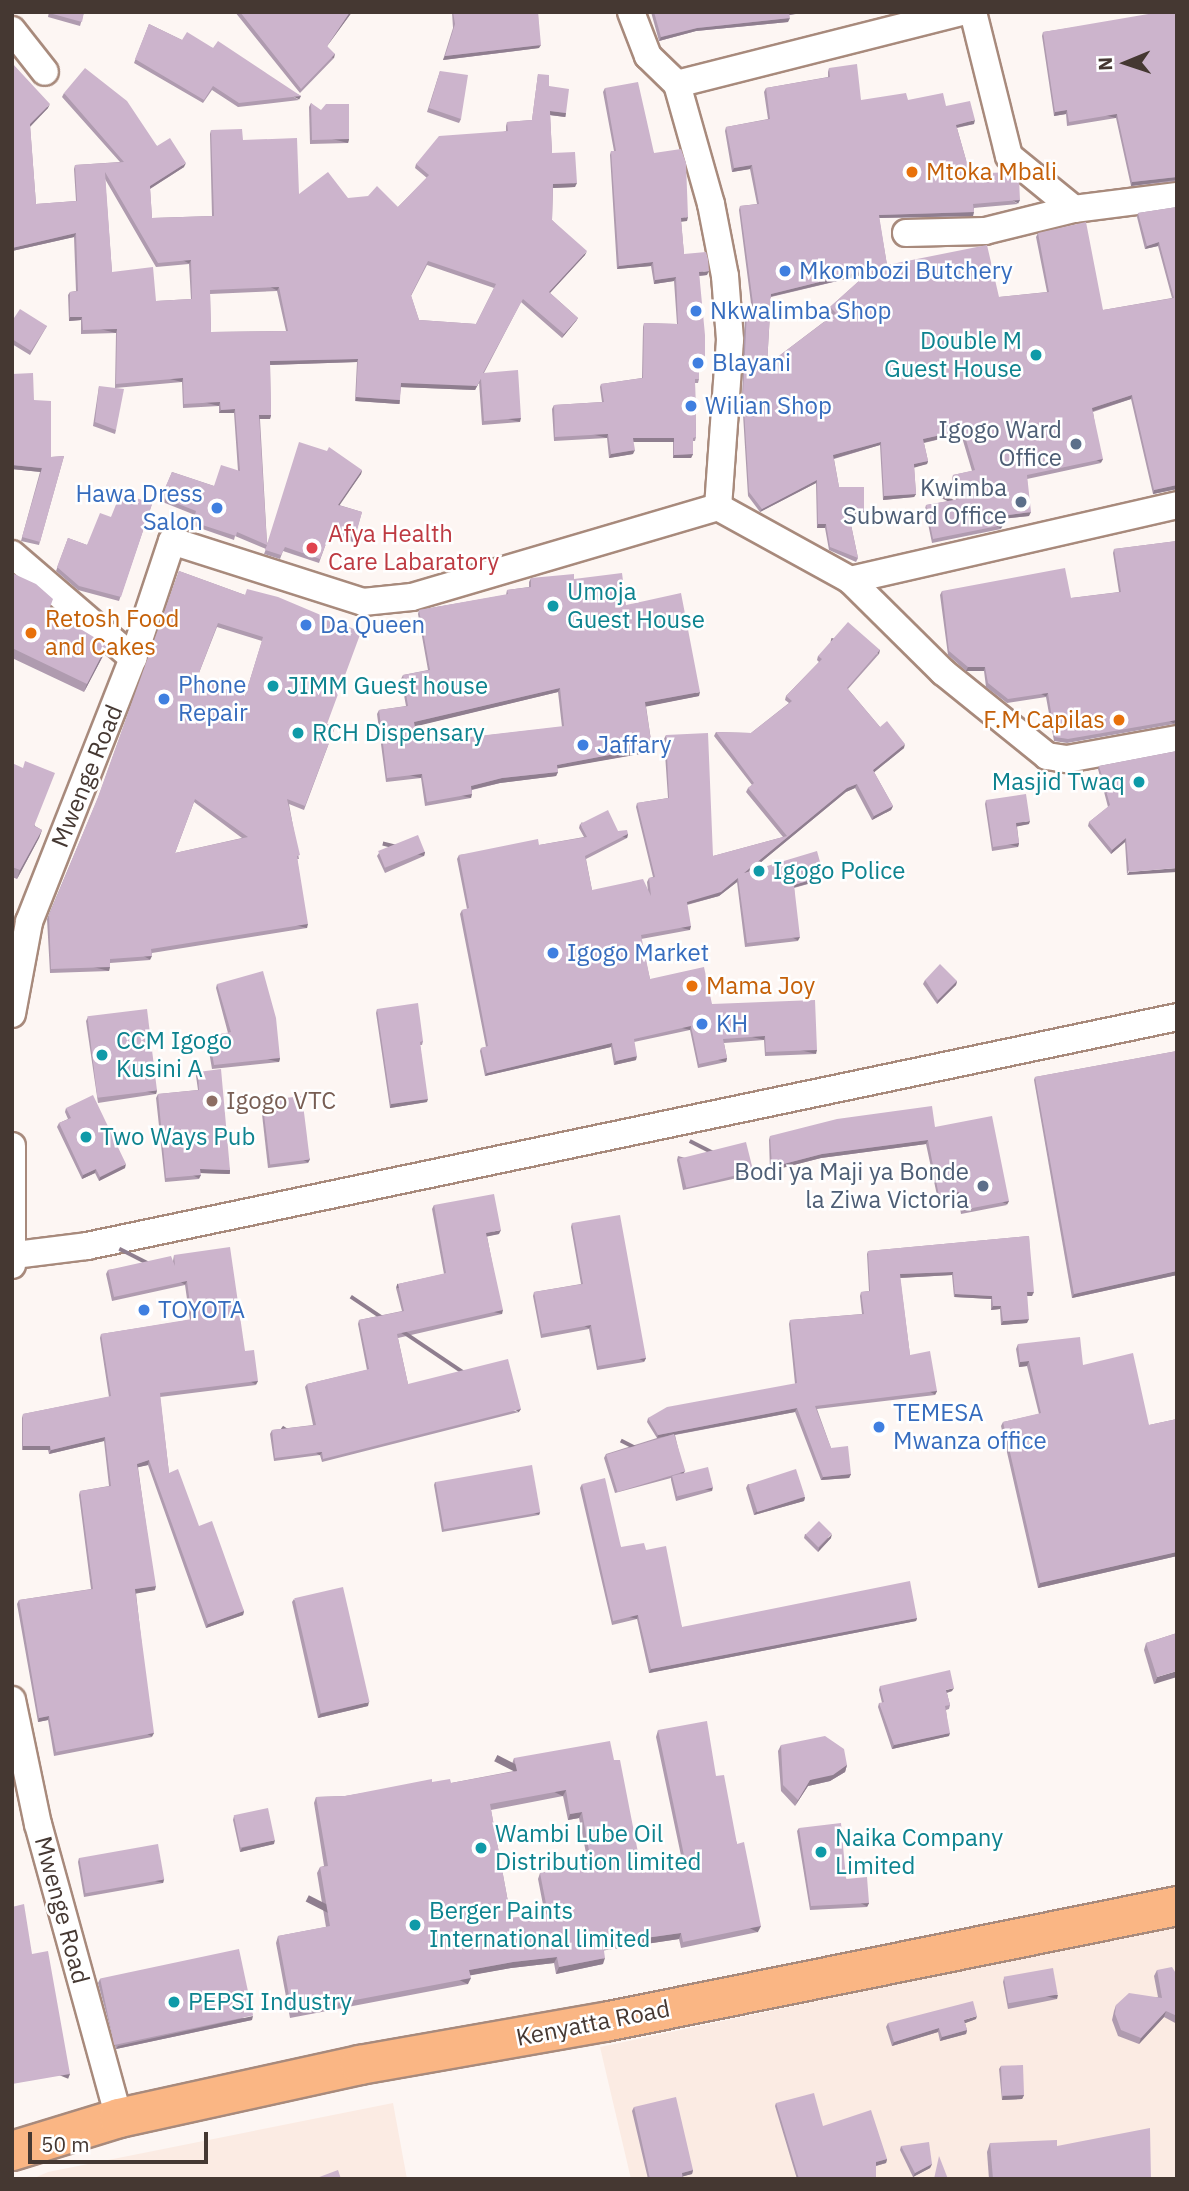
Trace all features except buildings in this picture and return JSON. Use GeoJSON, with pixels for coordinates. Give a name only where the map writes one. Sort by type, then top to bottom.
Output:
{"type":"FeatureCollection","features":[{"type":"Feature","properties":{"kind":"highway","name":"Kenyatta Road"},"geometry":{"type":"LineString","coordinates":[[12,2151],[119,2118],[360,2065],[605,2022],[1177,1906]]}},
{"type":"Feature","properties":{"kind":"street"},"geometry":{"type":"LineString","coordinates":[[631,12],[648,56],[677,84],[711,204],[725,276],[730,340],[718,507],[850,580],[943,673],[1047,756],[1068,759],[1177,739]]}},
{"type":"Feature","properties":{"kind":"street"},"geometry":{"type":"LineString","coordinates":[[677,84],[962,12]]}},
{"type":"Feature","properties":{"kind":"street"},"geometry":{"type":"LineString","coordinates":[[973,12],[1009,156],[1074,209]]}},
{"type":"Feature","properties":{"kind":"street"},"geometry":{"type":"LineString","coordinates":[[12,30],[45,72]]}},
{"type":"Feature","properties":{"kind":"street"},"geometry":{"type":"LineString","coordinates":[[906,233],[985,231],[1074,209],[1177,196]]}},
{"type":"Feature","properties":{"kind":"street"},"geometry":{"type":"LineString","coordinates":[[850,580],[1177,505]]}},
{"type":"Feature","properties":{"kind":"street","name":"Mwenge Road"},"geometry":{"type":"LineString","coordinates":[[12,1014],[29,922],[133,658],[172,541],[363,602],[435,591],[718,507]]}},
{"type":"Feature","properties":{"kind":"street"},"geometry":{"type":"LineString","coordinates":[[12,554],[133,658]]}},
{"type":"Feature","properties":{"kind":"street"},"geometry":{"type":"LineString","coordinates":[[12,1146],[13,1260],[1177,1017]]}},
{"type":"Feature","properties":{"kind":"street","name":"Mwenge Road"},"geometry":{"type":"LineString","coordinates":[[12,1700],[38,1824],[119,2118]]}},
{"type":"Feature","properties":{"kind":"shaded area"},"geometry":{"type":"Polygon","coordinates":[[[1177,1925],[1177,2179],[631,2179],[600,2047],[1177,1925]]]}},
{"type":"Feature","properties":{"kind":"shaded area"},"geometry":{"type":"Polygon","coordinates":[[[393,2103],[407,2179],[32,2179],[48,2172],[393,2103]]]}},
{"type":"Feature","properties":{"kind":"place","name":"Mtoka Mbali"},"geometry":{"type":"Point","coordinates":[912,172]}},
{"type":"Feature","properties":{"kind":"place","name":"Mkombozi Butchery"},"geometry":{"type":"Point","coordinates":[785,271]}},
{"type":"Feature","properties":{"kind":"place","name":"Nkwalimba Shop"},"geometry":{"type":"Point","coordinates":[696,311]}},
{"type":"Feature","properties":{"kind":"place","name":"Double M Guest House"},"geometry":{"type":"Point","coordinates":[1036,355]}},
{"type":"Feature","properties":{"kind":"place","name":"Blayani"},"geometry":{"type":"Point","coordinates":[698,363]}},
{"type":"Feature","properties":{"kind":"place","name":"Wilian Shop"},"geometry":{"type":"Point","coordinates":[691,406]}},
{"type":"Feature","properties":{"kind":"place","name":"Igogo Ward Office"},"geometry":{"type":"Point","coordinates":[1076,444]}},
{"type":"Feature","properties":{"kind":"place","name":"Kwimba Subward Office"},"geometry":{"type":"Point","coordinates":[1021,502]}},
{"type":"Feature","properties":{"kind":"place","name":"Hawa Dress Salon"},"geometry":{"type":"Point","coordinates":[217,508]}},
{"type":"Feature","properties":{"kind":"place","name":"Afya Health Care Labaratory"},"geometry":{"type":"Point","coordinates":[312,548]}},
{"type":"Feature","properties":{"kind":"place","name":"Umoja Guest House"},"geometry":{"type":"Point","coordinates":[553,606]}},
{"type":"Feature","properties":{"kind":"place","name":"Da Queen"},"geometry":{"type":"Point","coordinates":[306,625]}},
{"type":"Feature","properties":{"kind":"place","name":"Retosh Food and Cakes"},"geometry":{"type":"Point","coordinates":[31,633]}},
{"type":"Feature","properties":{"kind":"place","name":"JIMM Guest house"},"geometry":{"type":"Point","coordinates":[273,686]}},
{"type":"Feature","properties":{"kind":"place","name":"Phone Repair"},"geometry":{"type":"Point","coordinates":[164,699]}},
{"type":"Feature","properties":{"kind":"place","name":"F.M Capilas"},"geometry":{"type":"Point","coordinates":[1119,720]}},
{"type":"Feature","properties":{"kind":"place","name":"RCH Dispensary"},"geometry":{"type":"Point","coordinates":[298,733]}},
{"type":"Feature","properties":{"kind":"place","name":"Jaffary"},"geometry":{"type":"Point","coordinates":[583,745]}},
{"type":"Feature","properties":{"kind":"place","name":"Masjid Twaq"},"geometry":{"type":"Point","coordinates":[1139,782]}},
{"type":"Feature","properties":{"kind":"place","name":"Igogo Police"},"geometry":{"type":"Point","coordinates":[759,871]}},
{"type":"Feature","properties":{"kind":"place","name":"Igogo Market"},"geometry":{"type":"Point","coordinates":[553,953]}},
{"type":"Feature","properties":{"kind":"place","name":"Mama Joy"},"geometry":{"type":"Point","coordinates":[692,986]}},
{"type":"Feature","properties":{"kind":"place","name":"KH"},"geometry":{"type":"Point","coordinates":[702,1024]}},
{"type":"Feature","properties":{"kind":"place","name":"CCM Igogo Kusini A"},"geometry":{"type":"Point","coordinates":[102,1055]}},
{"type":"Feature","properties":{"kind":"place","name":"Igogo VTC"},"geometry":{"type":"Point","coordinates":[212,1101]}},
{"type":"Feature","properties":{"kind":"place","name":"Two Ways Pub"},"geometry":{"type":"Point","coordinates":[86,1137]}},
{"type":"Feature","properties":{"kind":"place","name":"Bodi ya Maji ya Bonde la Ziwa Victoria"},"geometry":{"type":"Point","coordinates":[983,1186]}},
{"type":"Feature","properties":{"kind":"place","name":"TOYOTA"},"geometry":{"type":"Point","coordinates":[144,1310]}},
{"type":"Feature","properties":{"kind":"place","name":"TEMESA Mwanza office"},"geometry":{"type":"Point","coordinates":[879,1427]}},
{"type":"Feature","properties":{"kind":"place","name":"Wambi Lube Oil Distribution limited"},"geometry":{"type":"Point","coordinates":[481,1848]}},
{"type":"Feature","properties":{"kind":"place","name":"Naika Company Limited"},"geometry":{"type":"Point","coordinates":[821,1852]}},
{"type":"Feature","properties":{"kind":"place","name":"Berger Paints International limited"},"geometry":{"type":"Point","coordinates":[415,1925]}},
{"type":"Feature","properties":{"kind":"place","name":"PEPSI Industry"},"geometry":{"type":"Point","coordinates":[174,2002]}}]}
